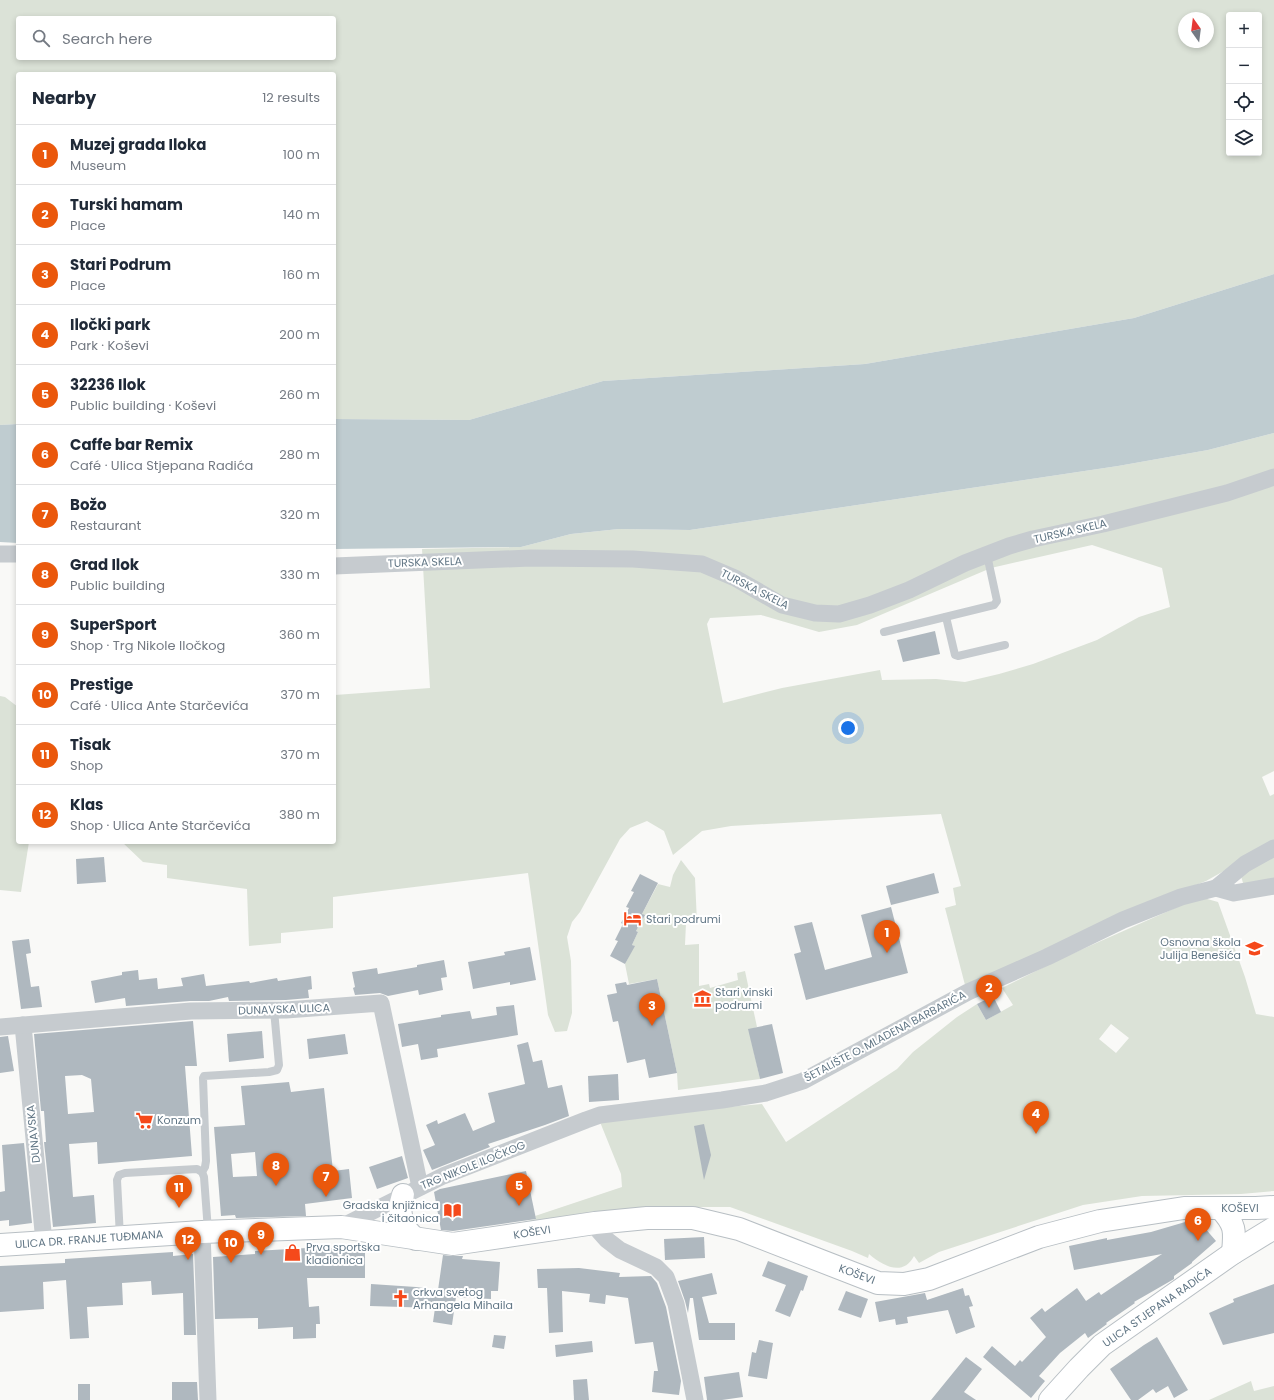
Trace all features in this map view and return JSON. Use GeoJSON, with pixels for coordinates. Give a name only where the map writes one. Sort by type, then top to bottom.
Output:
{"type":"FeatureCollection","features":[{"type":"Feature","properties":{"kind":"main road"},"geometry":{"type":"LineString","coordinates":[[412,1191],[400,1208],[401,1220],[406,1229],[416,1239]]}},
{"type":"Feature","properties":{"kind":"main road","name":"KOŠEVI"},"geometry":{"type":"LineString","coordinates":[[439,1243],[467,1243],[595,1223],[647,1218],[693,1218],[745,1231],[878,1283],[904,1284],[929,1280],[1039,1237],[1100,1221],[1184,1208],[1274,1207]]}},
{"type":"Feature","properties":{"kind":"main road"},"geometry":{"type":"LineString","coordinates":[[1220,1208],[1228,1216],[1234,1226],[1235,1238],[1233,1253]]}},
{"type":"Feature","properties":{"kind":"main road","name":"TRG NIKOLE ILOČKOG"},"geometry":{"type":"LineString","coordinates":[[205,1232],[341,1227],[439,1243]]}},
{"type":"Feature","properties":{"kind":"main road","name":"ULICA STJEPANA RADIĆA"},"geometry":{"type":"LineString","coordinates":[[1050,1400],[1102,1345],[1233,1253],[1274,1228]]}},
{"type":"Feature","properties":{"kind":"main road","name":"ULICA DR. FRANJE TUĐMANA"},"geometry":{"type":"LineString","coordinates":[[0,1245],[205,1232]]}},
{"type":"Feature","properties":{"kind":"street","name":"TURSKA SKELA"},"geometry":{"type":"LineString","coordinates":[[336,566],[530,558],[633,559],[702,564],[735,578],[782,605],[815,613],[839,614],[870,605],[909,590],[965,563],[1033,539],[1103,524],[1227,493],[1274,477]]}},
{"type":"Feature","properties":{"kind":"street"},"geometry":{"type":"LineString","coordinates":[[0,554],[16,554]]}},
{"type":"Feature","properties":{"kind":"street"},"geometry":{"type":"LineString","coordinates":[[1216,888],[1244,864],[1274,848]]}},
{"type":"Feature","properties":{"kind":"street"},"geometry":{"type":"LineString","coordinates":[[1216,888],[1234,893],[1274,886]]}},
{"type":"Feature","properties":{"kind":"street","name":"ŠETALIŠTE O. MLADENA BARBARIĆA"},"geometry":{"type":"LineString","coordinates":[[586,1120],[600,1115],[766,1093],[803,1081],[968,992],[1047,957],[1123,920],[1181,897],[1216,888]]}},
{"type":"Feature","properties":{"kind":"street","name":"DUNAVSKA ULICA"},"geometry":{"type":"LineString","coordinates":[[0,1028],[191,1011],[274,1010],[381,1003],[412,1191]]}},
{"type":"Feature","properties":{"kind":"street","name":"DUNAVSKA"},"geometry":{"type":"LineString","coordinates":[[23,1026],[44,1242]]}},
{"type":"Feature","properties":{"kind":"street","name":"TRG NIKOLE ILOČKOG"},"geometry":{"type":"LineString","coordinates":[[341,1227],[443,1176],[586,1120]]}},
{"type":"Feature","properties":{"kind":"street"},"geometry":{"type":"LineString","coordinates":[[595,1223],[599,1232],[620,1250],[656,1267],[666,1277],[676,1304],[695,1400]]}},
{"type":"Feature","properties":{"kind":"street"},"geometry":{"type":"LineString","coordinates":[[205,1232],[208,1400]]}},
{"type":"Feature","properties":{"kind":"lane"},"geometry":{"type":"LineString","coordinates":[[884,632],[994,605],[997,601],[987,555]]}},
{"type":"Feature","properties":{"kind":"lane"},"geometry":{"type":"LineString","coordinates":[[946,617],[954,655],[958,656],[1005,645]]}},
{"type":"Feature","properties":{"kind":"lane"},"geometry":{"type":"LineString","coordinates":[[202,1172],[206,1161],[203,1078],[204,1076],[270,1072],[277,1070],[279,1065],[274,1010]]}},
{"type":"Feature","properties":{"kind":"lane"},"geometry":{"type":"LineString","coordinates":[[120,1237],[117,1180],[119,1175],[124,1172],[197,1169],[202,1172],[204,1177],[205,1232]]}},
{"type":"Feature","properties":{"kind":"shaded area"},"geometry":{"type":"Polygon","coordinates":[[[0,0],[1274,0],[1274,274],[1134,318],[865,364],[603,381],[469,420],[336,419],[336,72],[16,72],[16,424],[0,425],[0,0]]]}},
{"type":"Feature","properties":{"kind":"shaded area"},"geometry":{"type":"Polygon","coordinates":[[[1274,274],[1274,433],[1208,450],[1118,466],[690,530],[619,529],[571,534],[521,547],[336,549],[336,419],[469,420],[603,381],[865,364],[1134,318],[1274,274]]]}},
{"type":"Feature","properties":{"kind":"shaded area"},"geometry":{"type":"Polygon","coordinates":[[[16,424],[16,543],[0,542],[0,425],[16,424]]]}},
{"type":"Feature","properties":{"kind":"shaded area"},"geometry":{"type":"Polygon","coordinates":[[[1274,433],[1274,771],[1262,777],[1270,796],[1274,794],[1274,843],[1206,881],[1098,924],[1033,956],[965,985],[945,908],[956,905],[953,888],[961,886],[941,814],[731,826],[702,831],[673,855],[664,831],[647,821],[630,828],[620,839],[580,912],[572,922],[567,937],[571,961],[572,1013],[567,1031],[555,1032],[548,1015],[528,873],[333,897],[333,928],[281,933],[281,943],[249,946],[247,889],[167,878],[167,865],[143,862],[124,844],[336,844],[336,695],[430,688],[422,549],[521,547],[571,534],[619,529],[690,530],[1118,466],[1208,450],[1274,433]],[[1092,545],[991,568],[857,625],[819,632],[761,615],[710,618],[707,624],[723,703],[782,688],[880,670],[882,680],[936,679],[965,682],[1033,664],[1097,640],[1139,617],[1170,607],[1162,568],[1092,545]]]}},
{"type":"Feature","properties":{"kind":"shaded area"},"geometry":{"type":"Polygon","coordinates":[[[0,696],[5,697],[16,705],[16,844],[29,844],[21,892],[0,890],[0,696]]]}},
{"type":"Feature","properties":{"kind":"shaded area"},"geometry":{"type":"Polygon","coordinates":[[[1274,853],[1274,882],[1248,887],[1243,883],[1241,876],[1274,853]]]}},
{"type":"Feature","properties":{"kind":"shaded area"},"geometry":{"type":"Polygon","coordinates":[[[681,860],[695,878],[697,923],[686,923],[685,945],[699,944],[699,986],[709,984],[710,988],[738,980],[737,973],[745,971],[757,1027],[749,1030],[760,1079],[678,1090],[677,1073],[657,979],[629,984],[625,964],[634,946],[632,945],[638,932],[636,931],[644,916],[642,914],[658,884],[670,887],[673,875],[681,860]]]}},
{"type":"Feature","properties":{"kind":"shaded area"},"geometry":{"type":"Polygon","coordinates":[[[1200,897],[1218,902],[1245,977],[1256,1014],[1274,1017],[1274,1191],[1241,1194],[1142,1196],[1083,1205],[939,1252],[919,1263],[914,1256],[904,1266],[899,1268],[886,1265],[869,1254],[868,1258],[730,1207],[658,1207],[510,1225],[536,1219],[535,1216],[622,1187],[621,1174],[600,1122],[612,1117],[762,1104],[786,1142],[897,1069],[913,1052],[957,1017],[977,1004],[986,1020],[1013,1005],[1002,988],[1058,960],[1200,897]],[[1111,1024],[1099,1039],[1116,1053],[1129,1038],[1111,1024]]]}},
{"type":"Feature","properties":{"kind":"shaded area"},"geometry":{"type":"Polygon","coordinates":[[[1251,1381],[1254,1391],[1274,1386],[1274,1400],[1209,1400],[1251,1381]]]}},
{"type":"Feature","properties":{"kind":"building"},"geometry":{"type":"Polygon","coordinates":[[[935,631],[940,654],[903,662],[897,640],[935,631]]]}},
{"type":"Feature","properties":{"kind":"building"},"geometry":{"type":"Polygon","coordinates":[[[104,857],[106,882],[77,884],[76,859],[104,857]]]}},
{"type":"Feature","properties":{"kind":"building"},"geometry":{"type":"Polygon","coordinates":[[[934,873],[939,893],[891,905],[886,886],[934,873]]]}},
{"type":"Feature","properties":{"kind":"building","name":"Stari podrumi"},"geometry":{"type":"Polygon","coordinates":[[[640,874],[658,883],[642,914],[645,915],[636,931],[638,932],[632,945],[635,946],[625,964],[610,956],[618,941],[615,940],[623,924],[621,923],[629,908],[626,907],[634,892],[631,891],[640,874]]]}},
{"type":"Feature","properties":{"kind":"building"},"geometry":{"type":"Polygon","coordinates":[[[891,907],[908,973],[806,1000],[794,954],[801,952],[794,926],[812,922],[825,970],[872,957],[861,915],[891,907]]]}},
{"type":"Feature","properties":{"kind":"building"},"geometry":{"type":"Polygon","coordinates":[[[29,939],[31,953],[26,954],[31,987],[39,986],[42,1007],[21,1009],[12,941],[29,939]]]}},
{"type":"Feature","properties":{"kind":"building"},"geometry":{"type":"Polygon","coordinates":[[[530,947],[536,980],[510,985],[510,982],[473,989],[468,962],[505,955],[504,952],[530,947]]]}},
{"type":"Feature","properties":{"kind":"building"},"geometry":{"type":"Polygon","coordinates":[[[444,960],[447,977],[441,978],[443,990],[419,995],[418,990],[388,996],[380,993],[355,995],[352,972],[377,968],[378,974],[417,967],[417,965],[444,960]]]}},
{"type":"Feature","properties":{"kind":"building"},"geometry":{"type":"Polygon","coordinates":[[[138,970],[139,980],[157,978],[158,989],[183,986],[181,978],[204,974],[206,986],[249,981],[250,983],[277,978],[278,981],[311,976],[312,989],[308,990],[309,998],[286,1000],[229,1001],[228,997],[209,1001],[126,1006],[125,998],[95,1003],[91,981],[122,975],[122,972],[138,970]]]}},
{"type":"Feature","properties":{"kind":"building"},"geometry":{"type":"Polygon","coordinates":[[[657,979],[677,1073],[649,1078],[645,1059],[627,1063],[618,1021],[613,1022],[607,995],[617,993],[615,984],[626,982],[627,985],[657,979]]]}},
{"type":"Feature","properties":{"kind":"building"},"geometry":{"type":"Polygon","coordinates":[[[993,996],[1001,1012],[986,1020],[977,1004],[993,996]]]}},
{"type":"Feature","properties":{"kind":"building"},"geometry":{"type":"Polygon","coordinates":[[[514,1005],[518,1035],[437,1049],[438,1057],[421,1060],[418,1044],[402,1047],[398,1024],[441,1017],[441,1015],[470,1011],[472,1019],[497,1015],[496,1007],[514,1005]]]}},
{"type":"Feature","properties":{"kind":"building"},"geometry":{"type":"Polygon","coordinates":[[[193,1021],[197,1066],[185,1066],[192,1156],[98,1164],[97,1142],[69,1144],[73,1197],[94,1195],[96,1223],[53,1227],[44,1142],[46,1142],[44,1111],[41,1111],[34,1034],[193,1021]],[[82,1075],[65,1076],[68,1114],[94,1112],[91,1079],[82,1075]]]}},
{"type":"Feature","properties":{"kind":"building"},"geometry":{"type":"Polygon","coordinates":[[[772,1024],[783,1073],[760,1079],[748,1029],[772,1024]]]}},
{"type":"Feature","properties":{"kind":"building"},"geometry":{"type":"Polygon","coordinates":[[[262,1031],[264,1058],[229,1062],[227,1034],[262,1031]]]}},
{"type":"Feature","properties":{"kind":"building"},"geometry":{"type":"Polygon","coordinates":[[[345,1034],[348,1054],[309,1059],[307,1039],[345,1034]]]}},
{"type":"Feature","properties":{"kind":"building"},"geometry":{"type":"Polygon","coordinates":[[[8,1036],[14,1071],[0,1073],[0,1037],[8,1036]]]}},
{"type":"Feature","properties":{"kind":"building"},"geometry":{"type":"Polygon","coordinates":[[[528,1042],[533,1062],[542,1060],[548,1088],[562,1085],[569,1116],[488,1144],[490,1147],[432,1170],[423,1150],[435,1145],[426,1125],[437,1120],[438,1124],[465,1113],[473,1131],[495,1122],[488,1093],[525,1084],[517,1045],[528,1042]]]}},
{"type":"Feature","properties":{"kind":"building"},"geometry":{"type":"Polygon","coordinates":[[[618,1074],[619,1100],[589,1102],[588,1076],[618,1074]]]}},
{"type":"Feature","properties":{"kind":"building"},"geometry":{"type":"Polygon","coordinates":[[[289,1082],[291,1092],[324,1088],[333,1171],[349,1169],[352,1198],[305,1204],[306,1216],[236,1218],[235,1215],[221,1216],[214,1127],[245,1125],[241,1086],[289,1082]],[[255,1152],[231,1154],[233,1177],[257,1176],[255,1152]]]}},
{"type":"Feature","properties":{"kind":"building"},"geometry":{"type":"Polygon","coordinates":[[[704,1124],[711,1155],[704,1180],[694,1126],[704,1124]]]}},
{"type":"Feature","properties":{"kind":"building"},"geometry":{"type":"Polygon","coordinates":[[[24,1143],[32,1223],[9,1226],[9,1220],[0,1221],[0,1192],[5,1191],[2,1145],[24,1143]]]}},
{"type":"Feature","properties":{"kind":"building"},"geometry":{"type":"Polygon","coordinates":[[[402,1156],[408,1178],[377,1189],[369,1167],[402,1156]]]}},
{"type":"Feature","properties":{"kind":"building"},"geometry":{"type":"Polygon","coordinates":[[[526,1171],[536,1219],[453,1231],[441,1230],[434,1192],[440,1189],[526,1171]]]}},
{"type":"Feature","properties":{"kind":"building"},"geometry":{"type":"Polygon","coordinates":[[[1192,1220],[1198,1220],[1216,1241],[1192,1263],[1174,1276],[1174,1279],[1134,1302],[1135,1303],[1106,1323],[1107,1324],[1088,1338],[1085,1333],[1060,1353],[1039,1376],[1045,1381],[1031,1398],[983,1357],[992,1346],[1015,1366],[1020,1360],[1022,1362],[1046,1337],[1030,1318],[1042,1308],[1045,1312],[1077,1288],[1086,1301],[1099,1292],[1101,1295],[1162,1254],[1074,1270],[1069,1246],[1107,1238],[1107,1240],[1151,1232],[1192,1220]]]}},
{"type":"Feature","properties":{"kind":"building"},"geometry":{"type":"Polygon","coordinates":[[[704,1237],[705,1258],[665,1260],[664,1239],[704,1237]]]}},
{"type":"Feature","properties":{"kind":"building"},"geometry":{"type":"Polygon","coordinates":[[[324,1247],[365,1249],[365,1278],[307,1278],[309,1307],[319,1306],[320,1324],[316,1324],[316,1338],[293,1339],[293,1327],[258,1329],[258,1318],[215,1319],[213,1257],[255,1254],[255,1251],[324,1247]]]}},
{"type":"Feature","properties":{"kind":"building"},"geometry":{"type":"Polygon","coordinates":[[[173,1252],[173,1256],[193,1254],[196,1335],[184,1335],[183,1293],[152,1295],[151,1281],[122,1283],[123,1305],[87,1307],[89,1338],[70,1339],[66,1280],[43,1282],[44,1309],[0,1312],[0,1266],[65,1263],[65,1259],[173,1252]]]}},
{"type":"Feature","properties":{"kind":"building"},"geometry":{"type":"Polygon","coordinates":[[[443,1255],[463,1256],[462,1259],[500,1262],[498,1291],[491,1291],[491,1299],[456,1297],[452,1325],[433,1322],[435,1308],[370,1306],[371,1284],[438,1290],[443,1255]]]}},
{"type":"Feature","properties":{"kind":"building"},"geometry":{"type":"Polygon","coordinates":[[[768,1261],[808,1276],[803,1291],[801,1290],[790,1317],[775,1311],[786,1285],[762,1276],[768,1261]]]}},
{"type":"Feature","properties":{"kind":"building"},"geometry":{"type":"Polygon","coordinates":[[[579,1268],[620,1273],[619,1277],[651,1276],[657,1283],[666,1307],[681,1381],[679,1395],[652,1392],[654,1371],[658,1371],[653,1342],[635,1344],[628,1298],[606,1295],[605,1304],[589,1302],[590,1294],[562,1291],[563,1332],[549,1333],[547,1288],[538,1288],[537,1269],[579,1268]]]}},
{"type":"Feature","properties":{"kind":"building"},"geometry":{"type":"Polygon","coordinates":[[[712,1273],[717,1294],[702,1297],[709,1323],[735,1323],[735,1340],[699,1340],[693,1298],[690,1298],[688,1313],[678,1281],[712,1273]]]}},
{"type":"Feature","properties":{"kind":"building"},"geometry":{"type":"Polygon","coordinates":[[[1274,1284],[1274,1333],[1223,1345],[1209,1313],[1234,1302],[1233,1299],[1274,1284]]]}},
{"type":"Feature","properties":{"kind":"building"},"geometry":{"type":"Polygon","coordinates":[[[963,1288],[965,1296],[969,1295],[973,1306],[969,1307],[975,1327],[956,1334],[948,1310],[907,1317],[908,1323],[896,1325],[895,1319],[879,1322],[875,1302],[925,1293],[927,1300],[963,1288]]]}},
{"type":"Feature","properties":{"kind":"building"},"geometry":{"type":"Polygon","coordinates":[[[846,1291],[868,1299],[861,1318],[838,1310],[846,1291]]]}},
{"type":"Feature","properties":{"kind":"building"},"geometry":{"type":"Polygon","coordinates":[[[494,1335],[506,1336],[504,1349],[492,1347],[494,1335]]]}},
{"type":"Feature","properties":{"kind":"building"},"geometry":{"type":"Polygon","coordinates":[[[1157,1337],[1188,1390],[1174,1398],[1168,1386],[1156,1393],[1153,1389],[1138,1400],[1131,1400],[1110,1369],[1157,1337]]]}},
{"type":"Feature","properties":{"kind":"building"},"geometry":{"type":"Polygon","coordinates":[[[759,1340],[773,1343],[767,1379],[748,1376],[752,1352],[756,1353],[759,1340]]]}},
{"type":"Feature","properties":{"kind":"building"},"geometry":{"type":"Polygon","coordinates":[[[592,1341],[593,1352],[556,1357],[555,1345],[592,1341]]]}},
{"type":"Feature","properties":{"kind":"building"},"geometry":{"type":"Polygon","coordinates":[[[966,1357],[982,1369],[964,1392],[976,1400],[931,1400],[966,1357]]]}},
{"type":"Feature","properties":{"kind":"building"},"geometry":{"type":"Polygon","coordinates":[[[739,1372],[743,1397],[722,1400],[707,1400],[704,1377],[739,1372]]]}},
{"type":"Feature","properties":{"kind":"building"},"geometry":{"type":"Polygon","coordinates":[[[587,1379],[589,1400],[574,1400],[573,1380],[587,1379]]]}},
{"type":"Feature","properties":{"kind":"building"},"geometry":{"type":"Polygon","coordinates":[[[172,1382],[197,1382],[198,1400],[172,1400],[172,1382]]]}},
{"type":"Feature","properties":{"kind":"building"},"geometry":{"type":"Polygon","coordinates":[[[78,1384],[90,1384],[90,1400],[78,1400],[78,1384]]]}},
{"type":"Feature","properties":{"kind":"place","name":"Stari podrumi"},"geometry":{"type":"Point","coordinates":[633,919]}},
{"type":"Feature","properties":{"kind":"place","name":"Osnovna škola Julija Benešića"},"geometry":{"type":"Point","coordinates":[1254,948]}},
{"type":"Feature","properties":{"kind":"place","name":"Muzej grada Iloka"},"geometry":{"type":"Point","coordinates":[887,953]}},
{"type":"Feature","properties":{"kind":"place","name":"Stari vinski podrumi"},"geometry":{"type":"Point","coordinates":[702,998]}},
{"type":"Feature","properties":{"kind":"place","name":"Turski hamam"},"geometry":{"type":"Point","coordinates":[989,1008]}},
{"type":"Feature","properties":{"kind":"place","name":"Stari Podrum"},"geometry":{"type":"Point","coordinates":[652,1026]}},
{"type":"Feature","properties":{"kind":"place","name":"Konzum"},"geometry":{"type":"Point","coordinates":[144,1120]}},
{"type":"Feature","properties":{"kind":"place","name":"Iločki park"},"geometry":{"type":"Point","coordinates":[1036,1134]}},
{"type":"Feature","properties":{"kind":"place","name":"Grad Ilok"},"geometry":{"type":"Point","coordinates":[276,1186]}},
{"type":"Feature","properties":{"kind":"place","name":"Božo"},"geometry":{"type":"Point","coordinates":[326,1197]}},
{"type":"Feature","properties":{"kind":"place","name":"32236 Ilok"},"geometry":{"type":"Point","coordinates":[519,1206]}},
{"type":"Feature","properties":{"kind":"place","name":"Tisak"},"geometry":{"type":"Point","coordinates":[179,1208]}},
{"type":"Feature","properties":{"kind":"place","name":"Gradska knjižnica i čitaonica"},"geometry":{"type":"Point","coordinates":[452,1211]}},
{"type":"Feature","properties":{"kind":"place","name":"Caffe bar Remix"},"geometry":{"type":"Point","coordinates":[1198,1241]}},
{"type":"Feature","properties":{"kind":"place","name":"Prva sportska kladionica"},"geometry":{"type":"Point","coordinates":[293,1253]}},
{"type":"Feature","properties":{"kind":"place","name":"SuperSport"},"geometry":{"type":"Point","coordinates":[261,1255]}},
{"type":"Feature","properties":{"kind":"place","name":"Klas"},"geometry":{"type":"Point","coordinates":[188,1260]}},
{"type":"Feature","properties":{"kind":"place","name":"Prestige"},"geometry":{"type":"Point","coordinates":[231,1263]}},
{"type":"Feature","properties":{"kind":"place","name":"crkva svetog Arhangela Mihaila"},"geometry":{"type":"Point","coordinates":[400,1298]}}]}
